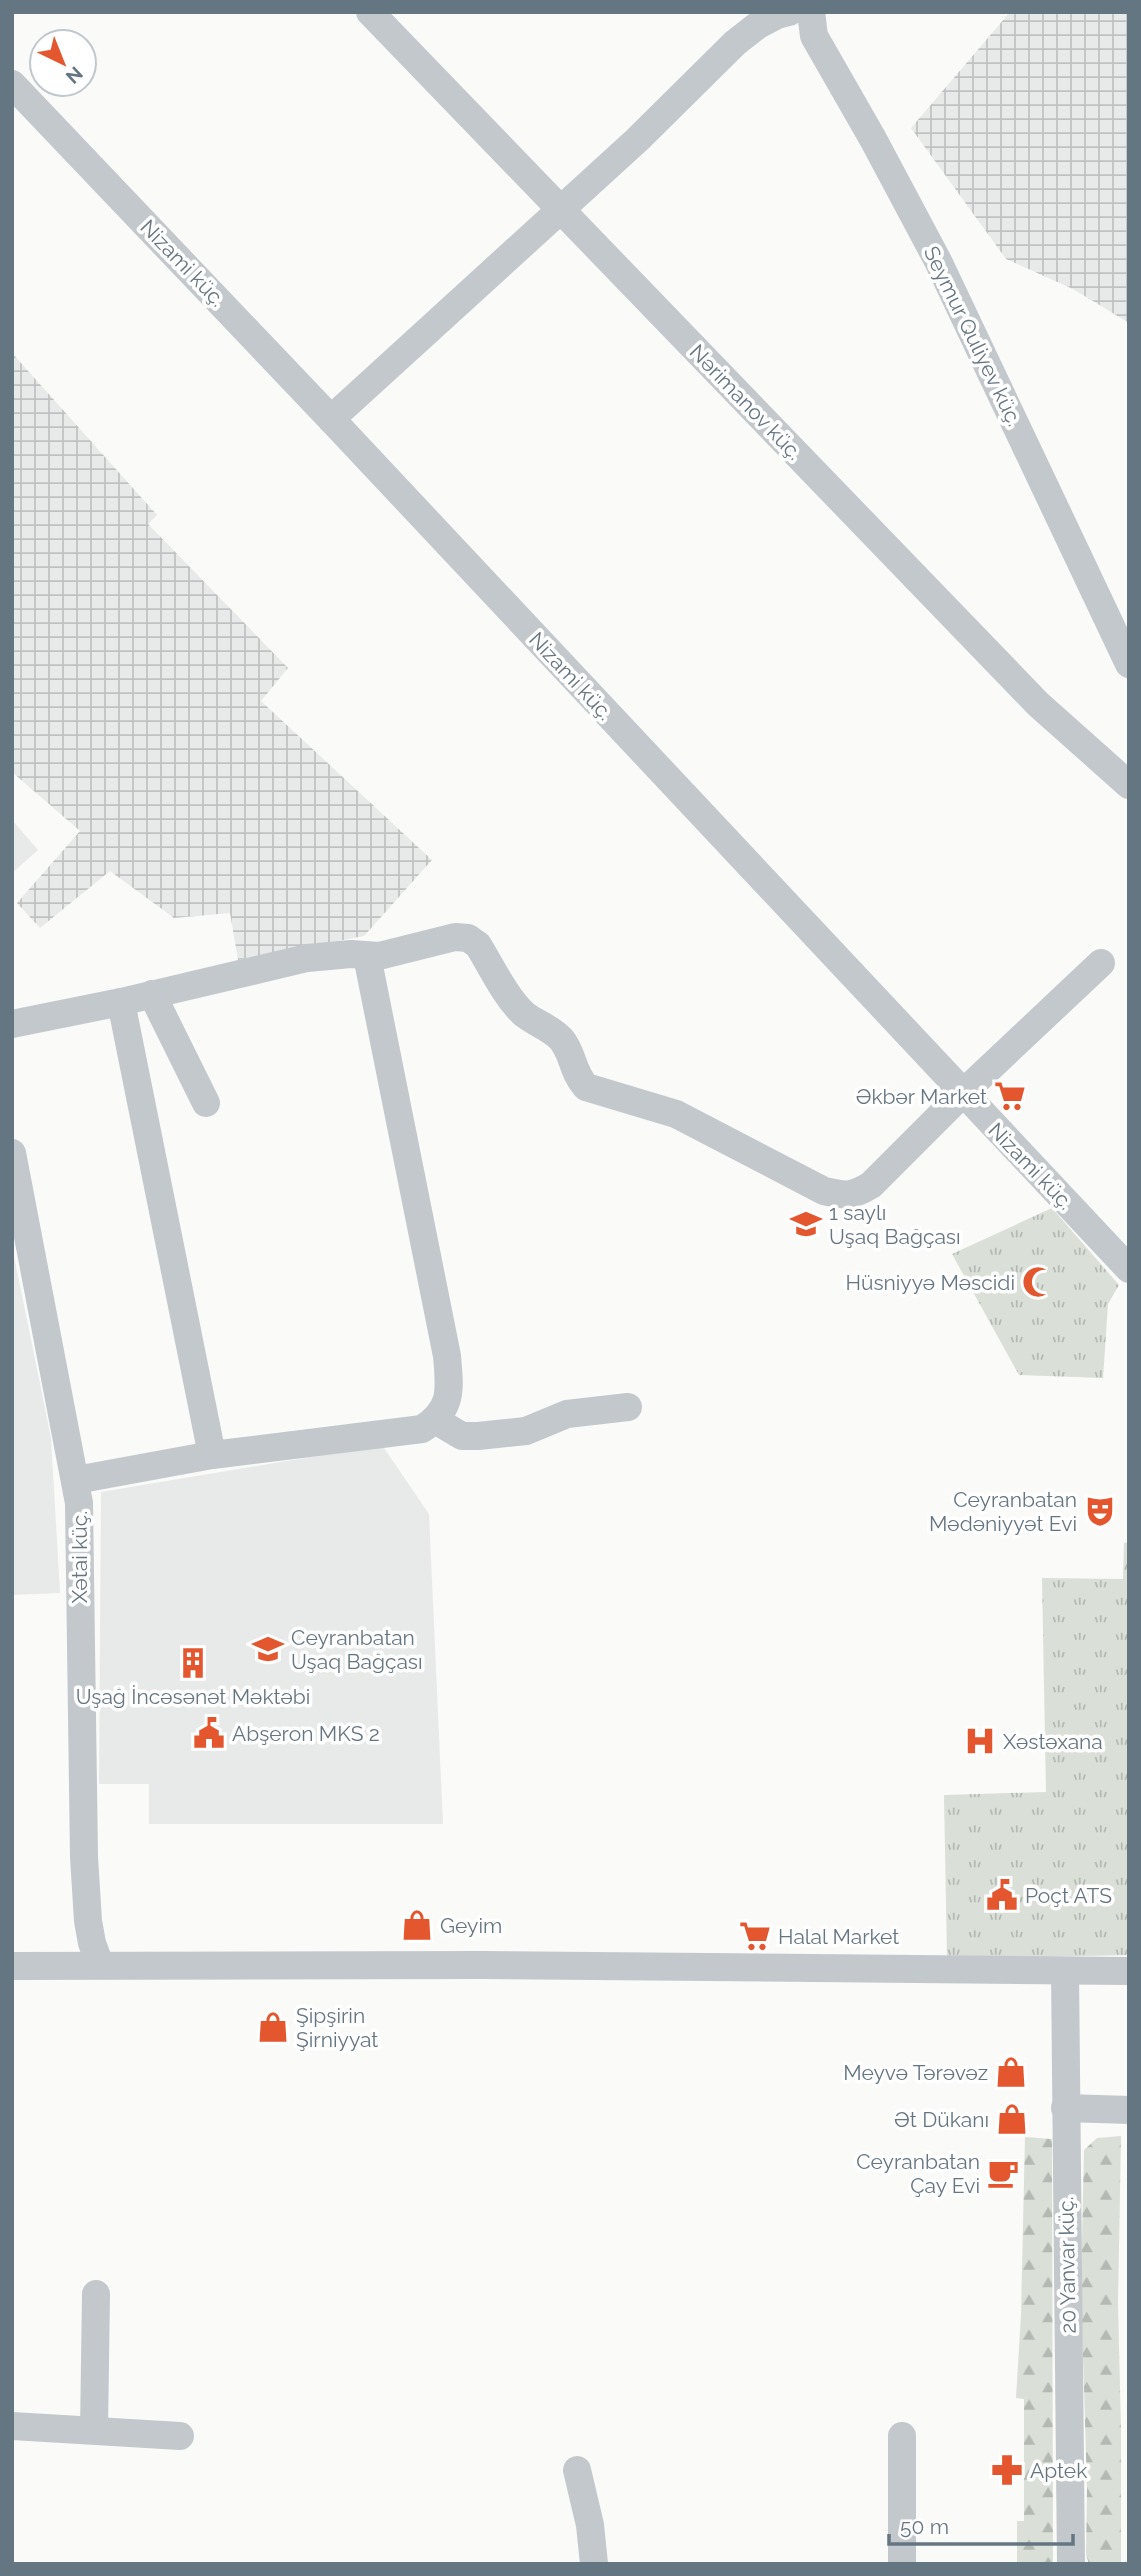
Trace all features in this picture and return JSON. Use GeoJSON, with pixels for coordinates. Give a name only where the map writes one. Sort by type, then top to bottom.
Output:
{"type":"FeatureCollection","features":[{"type":"Feature","properties":{"kind":"street","name":"Nərimanov küç."},"geometry":{"type":"LineString","coordinates":[[370,12],[1038,704],[1129,785]]}},
{"type":"Feature","properties":{"kind":"street"},"geometry":{"type":"LineString","coordinates":[[331,419],[637,140],[735,43],[758,25],[789,12]]}},
{"type":"Feature","properties":{"kind":"street","name":"Seymur Quliyev küç."},"geometry":{"type":"LineString","coordinates":[[811,12],[814,36],[886,162],[938,261],[1129,664]]}},
{"type":"Feature","properties":{"kind":"street","name":"Nizami küç."},"geometry":{"type":"LineString","coordinates":[[12,83],[1129,1269]]}},
{"type":"Feature","properties":{"kind":"street"},"geometry":{"type":"LineString","coordinates":[[12,1024],[121,1002],[307,958],[393,953],[455,937],[468,938],[478,945],[516,1005],[558,1036],[567,1047],[576,1076],[586,1087],[676,1114],[824,1191],[843,1196],[856,1194],[871,1185],[962,1094],[1101,963]]}},
{"type":"Feature","properties":{"kind":"street"},"geometry":{"type":"LineString","coordinates":[[75,1480],[212,1455],[422,1429],[435,1420],[445,1407],[449,1392],[447,1356],[367,956]]}},
{"type":"Feature","properties":{"kind":"street"},"geometry":{"type":"LineString","coordinates":[[152,994],[206,1103]]}},
{"type":"Feature","properties":{"kind":"street"},"geometry":{"type":"LineString","coordinates":[[121,1002],[212,1455]]}},
{"type":"Feature","properties":{"kind":"street","name":"Xətai küç."},"geometry":{"type":"LineString","coordinates":[[12,1153],[75,1480],[80,1521],[84,1857],[88,1921],[100,1965]]}},
{"type":"Feature","properties":{"kind":"street"},"geometry":{"type":"LineString","coordinates":[[435,1420],[462,1436],[478,1436],[526,1431],[567,1414],[628,1407]]}},
{"type":"Feature","properties":{"kind":"street"},"geometry":{"type":"LineString","coordinates":[[12,1966],[483,1965],[1129,1970]]}},
{"type":"Feature","properties":{"kind":"street","name":"20 Yanvar küç."},"geometry":{"type":"LineString","coordinates":[[1065,1971],[1070,2562]]}},
{"type":"Feature","properties":{"kind":"street"},"geometry":{"type":"LineString","coordinates":[[1065,2108],[1129,2110]]}},
{"type":"Feature","properties":{"kind":"street"},"geometry":{"type":"LineString","coordinates":[[94,2430],[96,2294]]}},
{"type":"Feature","properties":{"kind":"street"},"geometry":{"type":"LineString","coordinates":[[12,2426],[180,2436]]}},
{"type":"Feature","properties":{"kind":"street"},"geometry":{"type":"LineString","coordinates":[[902,2435],[902,2564]]}},
{"type":"Feature","properties":{"kind":"street"},"geometry":{"type":"LineString","coordinates":[[577,2470],[590,2525],[594,2564]]}},
{"type":"Feature","properties":{"kind":"shaded area"},"geometry":{"type":"Polygon","coordinates":[[[1010,12],[1129,12],[1129,323],[1073,289],[1006,259],[911,128],[1010,12]]]}},
{"type":"Feature","properties":{"kind":"shaded area"},"geometry":{"type":"Polygon","coordinates":[[[12,353],[157,515],[148,524],[288,668],[261,701],[432,860],[364,936],[238,960],[230,913],[174,918],[110,871],[40,928],[17,903],[80,831],[12,772],[12,353]]]}},
{"type":"Feature","properties":{"kind":"shaded area"},"geometry":{"type":"Polygon","coordinates":[[[12,820],[38,850],[12,873],[12,820]]]}},
{"type":"Feature","properties":{"kind":"shaded area"},"geometry":{"type":"Polygon","coordinates":[[[12,1246],[51,1438],[60,1593],[12,1595],[12,1246]]]}},
{"type":"Feature","properties":{"kind":"shaded area","name":"Ceyranbatan Uşaq Bağçası"},"geometry":{"type":"Polygon","coordinates":[[[382,1445],[429,1514],[443,1824],[149,1824],[149,1784],[99,1784],[101,1492],[382,1445]]]}},
{"type":"Feature","properties":{"kind":"green space"},"geometry":{"type":"Polygon","coordinates":[[[1052,1208],[1119,1285],[1108,1304],[1103,1378],[1019,1375],[952,1254],[1052,1208]]]}},
{"type":"Feature","properties":{"kind":"green space"},"geometry":{"type":"Polygon","coordinates":[[[1129,1542],[1129,1955],[947,1959],[944,1795],[1046,1792],[1042,1578],[1123,1579],[1124,1543],[1129,1542]]]}},
{"type":"Feature","properties":{"kind":"green space"},"geometry":{"type":"Polygon","coordinates":[[[1121,2136],[1118,2303],[1121,2564],[1089,2564],[1086,2555],[1087,2488],[1081,2287],[1084,2150],[1097,2138],[1121,2136]]]}},
{"type":"Feature","properties":{"kind":"green space"},"geometry":{"type":"Polygon","coordinates":[[[1025,2137],[1052,2139],[1053,2564],[1017,2564],[1017,2521],[1024,2521],[1024,2399],[1016,2398],[1021,2315],[1025,2137]]]}},
{"type":"Feature","properties":{"kind":"place","name":"Əkbər Market"},"geometry":{"type":"Point","coordinates":[1010,1096]}},
{"type":"Feature","properties":{"kind":"place","name":"1 saylı Uşaq Bağçası"},"geometry":{"type":"Point","coordinates":[806,1224]}},
{"type":"Feature","properties":{"kind":"place","name":"Hüsniyyə Məscidi"},"geometry":{"type":"Point","coordinates":[1038,1282]}},
{"type":"Feature","properties":{"kind":"place","name":"Ceyranbatan Mədəniyyət Evi"},"geometry":{"type":"Point","coordinates":[1100,1511]}},
{"type":"Feature","properties":{"kind":"place","name":"Ceyranbatan Uşaq Bağçası"},"geometry":{"type":"Point","coordinates":[268,1649]}},
{"type":"Feature","properties":{"kind":"place","name":"Uşağ İncəsənət Məktəbi"},"geometry":{"type":"Point","coordinates":[193,1663]}},
{"type":"Feature","properties":{"kind":"place","name":"Abşeron MKS 2"},"geometry":{"type":"Point","coordinates":[209,1733]}},
{"type":"Feature","properties":{"kind":"place","name":"Xəstəxana"},"geometry":{"type":"Point","coordinates":[980,1741]}},
{"type":"Feature","properties":{"kind":"place","name":"Poçt ATS"},"geometry":{"type":"Point","coordinates":[1002,1895]}},
{"type":"Feature","properties":{"kind":"place","name":"Geyim"},"geometry":{"type":"Point","coordinates":[417,1925]}},
{"type":"Feature","properties":{"kind":"place","name":"Halal Market"},"geometry":{"type":"Point","coordinates":[755,1936]}},
{"type":"Feature","properties":{"kind":"place","name":"Şipşirin Şirniyyat"},"geometry":{"type":"Point","coordinates":[273,2027]}},
{"type":"Feature","properties":{"kind":"place","name":"Meyvə Tərəvəz"},"geometry":{"type":"Point","coordinates":[1011,2072]}},
{"type":"Feature","properties":{"kind":"place","name":"Ət Dükanı"},"geometry":{"type":"Point","coordinates":[1012,2119]}},
{"type":"Feature","properties":{"kind":"place","name":"Ceyranbatan Çay Evi"},"geometry":{"type":"Point","coordinates":[1003,2173]}},
{"type":"Feature","properties":{"kind":"place","name":"Aptek"},"geometry":{"type":"Point","coordinates":[1007,2470]}}]}
